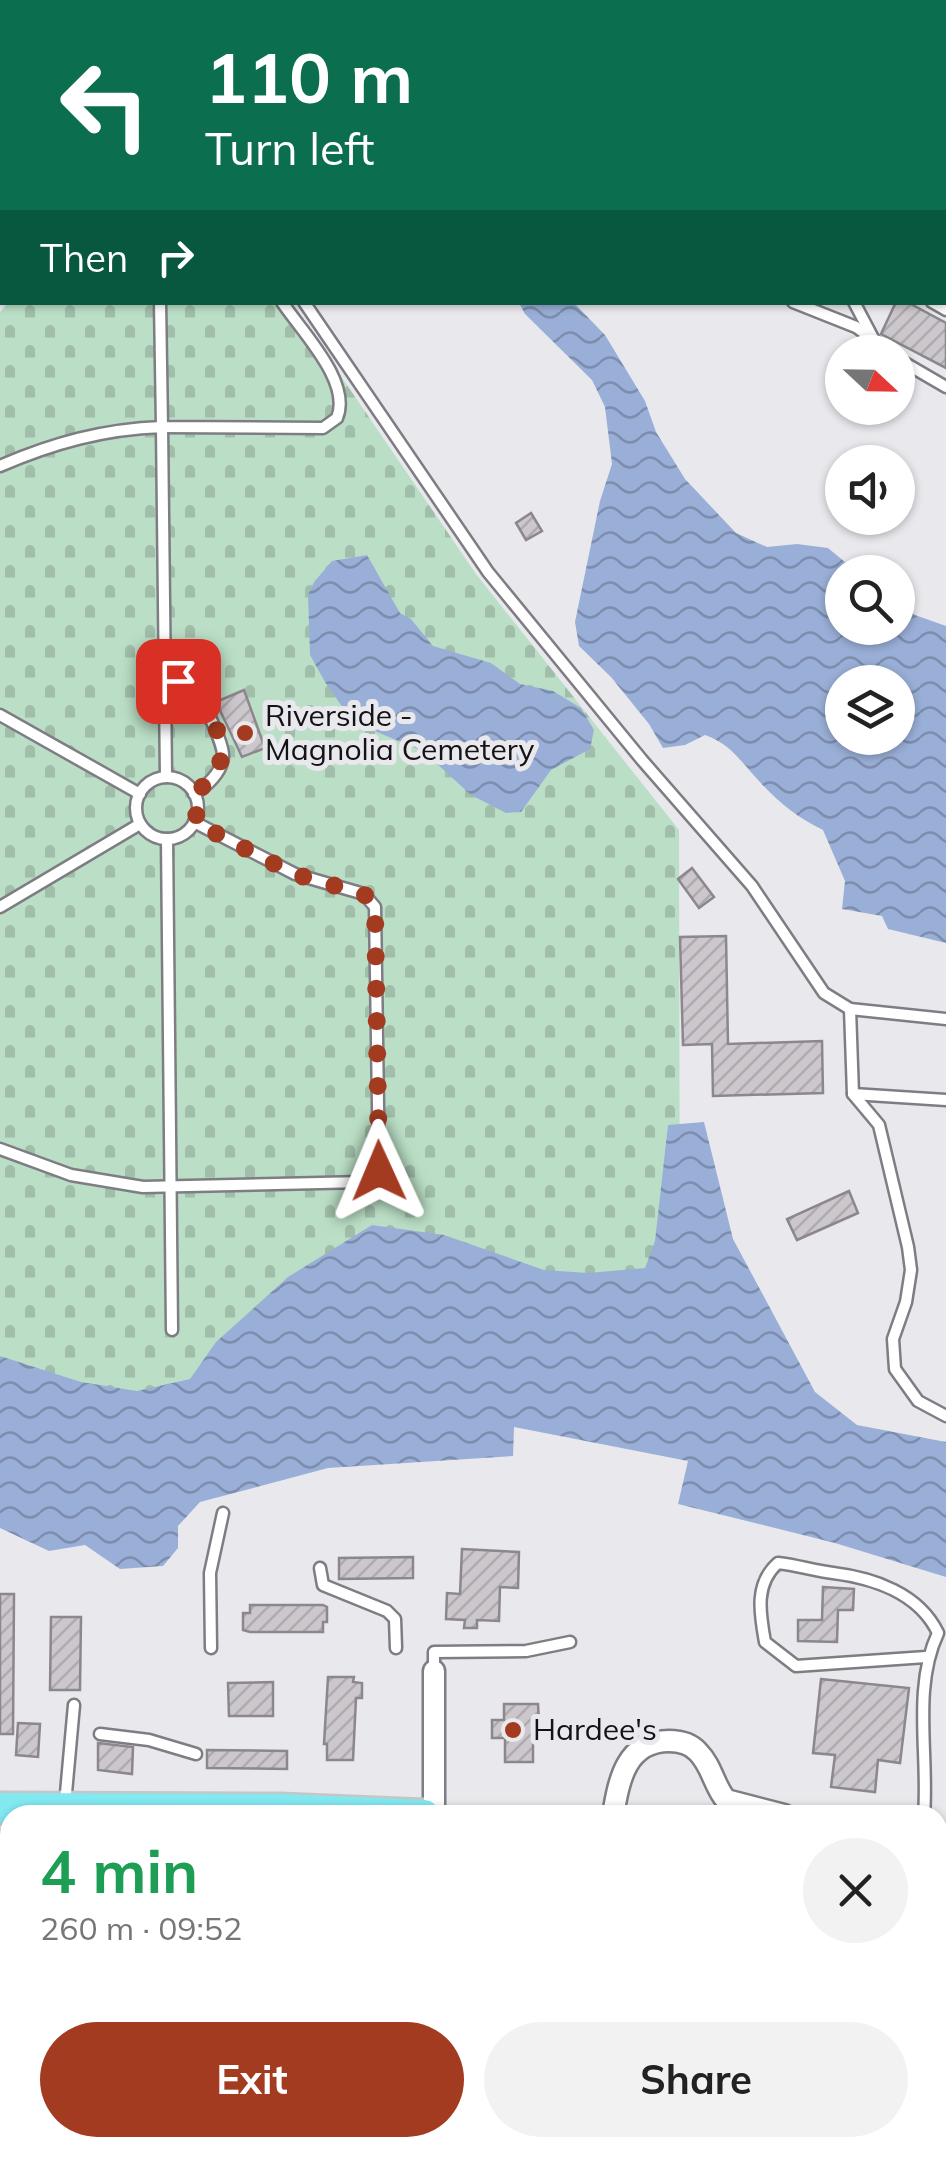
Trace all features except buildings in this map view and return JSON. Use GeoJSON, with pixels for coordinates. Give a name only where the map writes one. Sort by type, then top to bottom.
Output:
{"type":"FeatureCollection","features":[{"type":"Feature","properties":{"kind":"street"},"geometry":{"type":"LineString","coordinates":[[434,1670],[434,1805]]}},
{"type":"Feature","properties":{"kind":"street"},"geometry":{"type":"LineString","coordinates":[[615,1805],[632,1756],[646,1746],[675,1741],[698,1752],[726,1800],[745,1805]]}},
{"type":"Feature","properties":{"kind":"lane"},"geometry":{"type":"LineString","coordinates":[[160,305],[166,778]]}},
{"type":"Feature","properties":{"kind":"lane"},"geometry":{"type":"LineString","coordinates":[[0,466],[64,441],[132,428],[317,429],[330,425],[337,418],[342,396],[336,380],[284,305]]}},
{"type":"Feature","properties":{"kind":"lane"},"geometry":{"type":"LineString","coordinates":[[306,305],[488,572],[642,760],[752,886],[824,994],[850,1009],[946,1018]]}},
{"type":"Feature","properties":{"kind":"lane"},"geometry":{"type":"LineString","coordinates":[[801,305],[867,335]]}},
{"type":"Feature","properties":{"kind":"lane"},"geometry":{"type":"LineString","coordinates":[[856,305],[871,335]]}},
{"type":"Feature","properties":{"kind":"lane"},"geometry":{"type":"LineString","coordinates":[[915,369],[946,387]]}},
{"type":"Feature","properties":{"kind":"lane"},"geometry":{"type":"LineString","coordinates":[[165,682],[190,685],[198,693],[222,744],[222,762],[216,775],[194,794]]}},
{"type":"Feature","properties":{"kind":"lane"},"geometry":{"type":"LineString","coordinates":[[0,715],[140,794]]}},
{"type":"Feature","properties":{"kind":"lane"},"geometry":{"type":"LineString","coordinates":[[166,778],[182,782],[194,794],[197,813],[183,834],[167,839],[156,837],[140,824],[137,814],[140,794],[151,782],[166,778]]}},
{"type":"Feature","properties":{"kind":"lane"},"geometry":{"type":"LineString","coordinates":[[0,1148],[72,1175],[107,1183],[172,1188],[364,1182],[375,1178],[379,1171],[375,907],[364,894],[294,874],[194,822]]}},
{"type":"Feature","properties":{"kind":"lane"},"geometry":{"type":"LineString","coordinates":[[0,906],[140,824]]}},
{"type":"Feature","properties":{"kind":"lane"},"geometry":{"type":"LineString","coordinates":[[167,839],[172,1330]]}},
{"type":"Feature","properties":{"kind":"lane"},"geometry":{"type":"LineString","coordinates":[[850,1009],[853,1094],[879,1125],[911,1270],[894,1339],[895,1369],[918,1401],[946,1416]]}},
{"type":"Feature","properties":{"kind":"lane"},"geometry":{"type":"LineString","coordinates":[[853,1094],[946,1100]]}},
{"type":"Feature","properties":{"kind":"lane"},"geometry":{"type":"LineString","coordinates":[[211,1648],[210,1573],[223,1513]]}},
{"type":"Feature","properties":{"kind":"lane"},"geometry":{"type":"LineString","coordinates":[[925,1805],[926,1657],[942,1634],[897,1591],[867,1578],[778,1563],[768,1572],[761,1592],[760,1614],[765,1642],[796,1666],[926,1657]]}},
{"type":"Feature","properties":{"kind":"lane"},"geometry":{"type":"LineString","coordinates":[[320,1568],[323,1585],[387,1611],[394,1620],[396,1648]]}},
{"type":"Feature","properties":{"kind":"lane"},"geometry":{"type":"LineString","coordinates":[[434,1670],[434,1652],[526,1651],[570,1642]]}},
{"type":"Feature","properties":{"kind":"lane"},"geometry":{"type":"LineString","coordinates":[[64,1805],[74,1705]]}},
{"type":"Feature","properties":{"kind":"lane"},"geometry":{"type":"LineString","coordinates":[[100,1734],[149,1740],[196,1754]]}},
{"type":"Feature","properties":{"kind":"green space"},"geometry":{"type":"Polygon","coordinates":[[[6,305],[292,305],[476,574],[679,830],[680,1371],[171,1418],[0,1379],[0,312],[6,305]]]}},
{"type":"Feature","properties":{"kind":"water"},"geometry":{"type":"Polygon","coordinates":[[[520,305],[576,305],[605,335],[685,479],[736,533],[767,547],[797,544],[828,548],[836,555],[825,555],[825,645],[915,645],[915,615],[946,626],[946,943],[888,929],[882,916],[842,909],[845,881],[823,830],[781,803],[722,743],[705,735],[685,745],[663,748],[611,677],[579,646],[575,622],[600,501],[612,464],[605,407],[592,380],[520,305]]]}},
{"type":"Feature","properties":{"kind":"water"},"geometry":{"type":"Polygon","coordinates":[[[367,555],[400,613],[411,619],[433,646],[491,663],[520,684],[553,691],[581,708],[594,730],[590,749],[551,770],[521,812],[506,813],[471,795],[423,751],[372,730],[343,708],[325,682],[310,655],[308,595],[332,561],[367,555]]]}},
{"type":"Feature","properties":{"kind":"water"},"geometry":{"type":"Polygon","coordinates":[[[704,1122],[733,1239],[815,1392],[857,1425],[946,1442],[946,1577],[835,1543],[678,1504],[688,1461],[514,1427],[513,1456],[328,1468],[200,1502],[178,1526],[178,1548],[163,1566],[120,1569],[85,1545],[49,1551],[0,1528],[0,1356],[81,1382],[137,1391],[190,1379],[216,1342],[288,1277],[372,1225],[444,1235],[544,1270],[588,1273],[645,1268],[655,1241],[668,1125],[704,1122]]]}},
{"type":"Feature","properties":{"kind":"place","name":"Riverside - Magnolia Cemetery"},"geometry":{"type":"Point","coordinates":[245,733]}},
{"type":"Feature","properties":{"kind":"place","name":"Hardee's"},"geometry":{"type":"Point","coordinates":[513,1730]}},
{"type":"Feature","properties":{"kind":"route"},"geometry":{"type":"LineString","coordinates":[[178,681],[198,693],[222,744],[222,762],[216,775],[194,794],[194,822],[294,874],[364,894],[375,907],[379,1171]]}}]}
